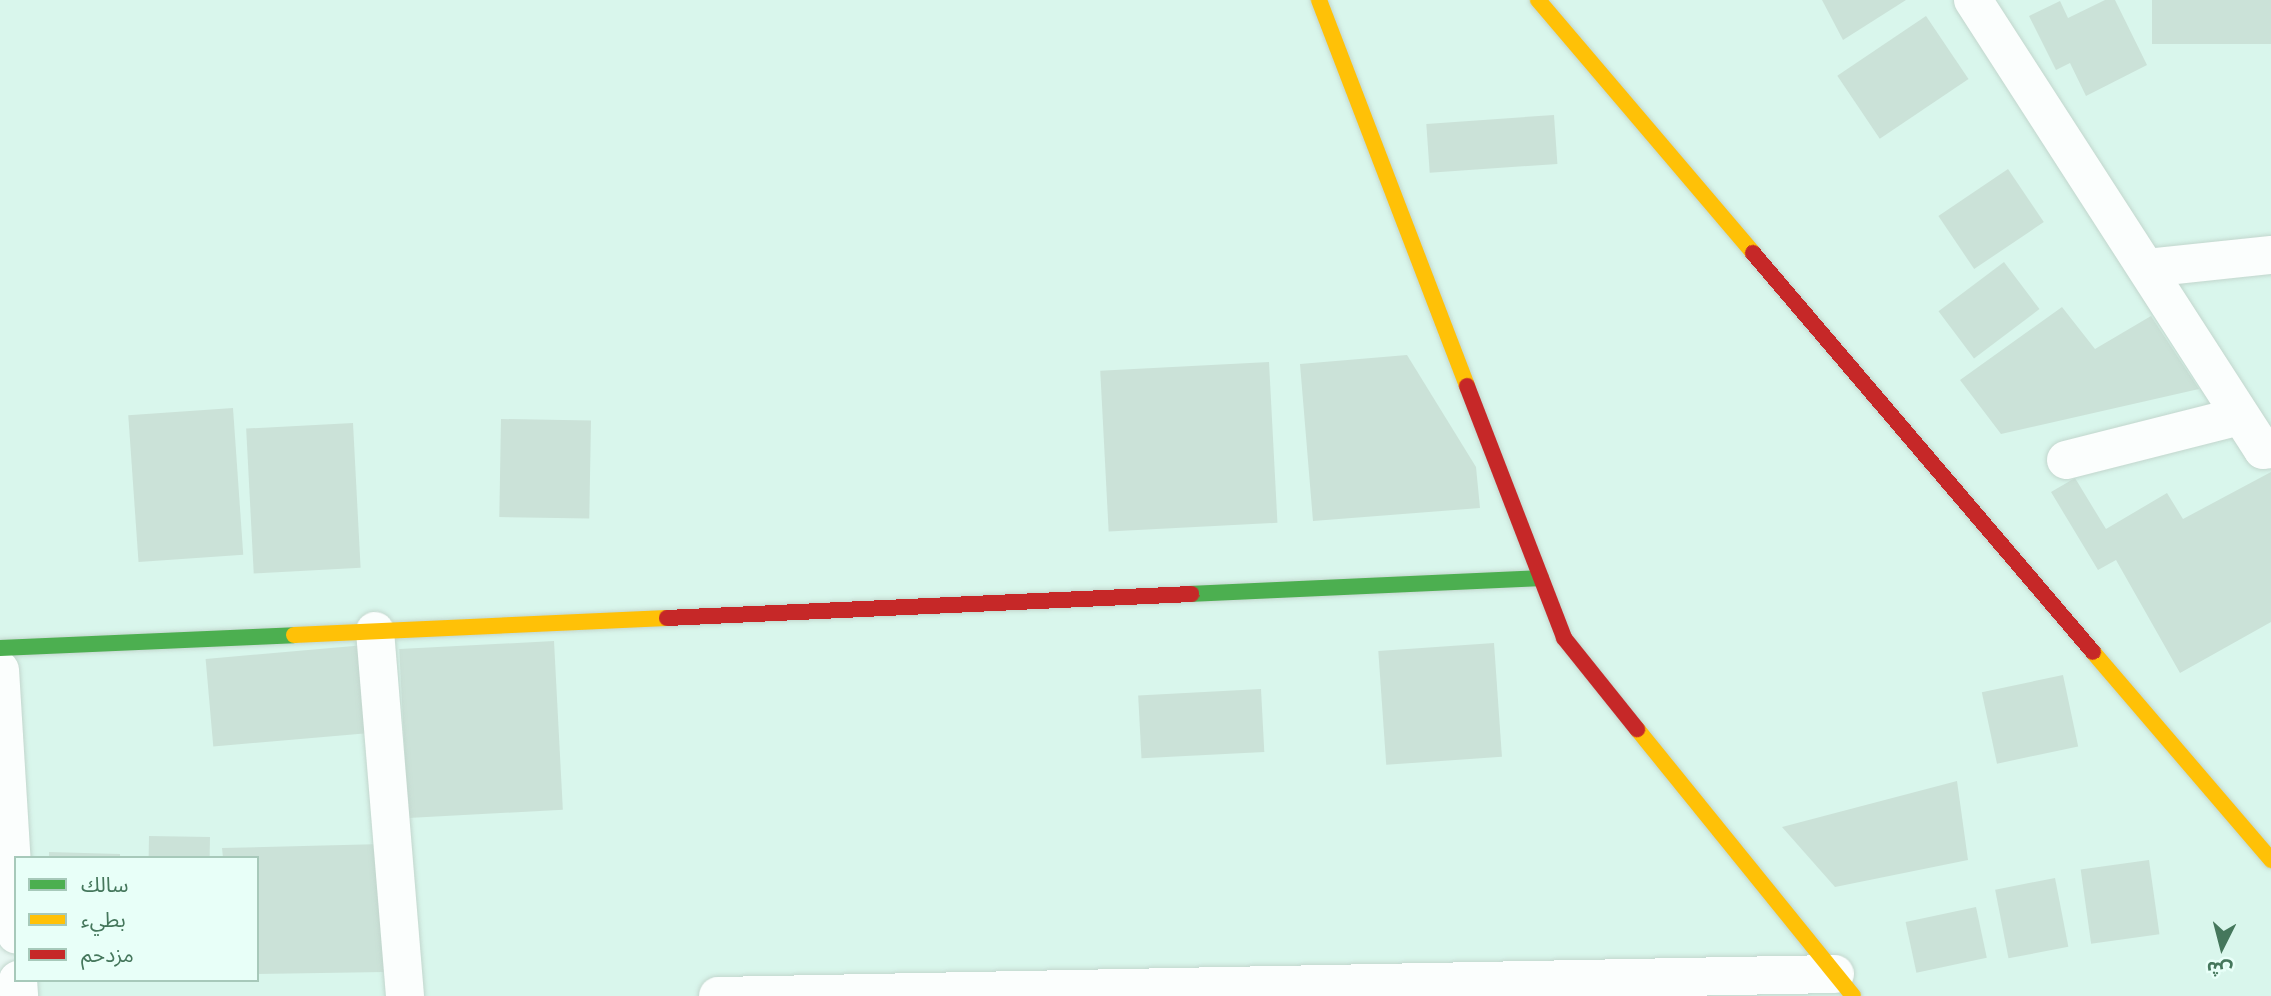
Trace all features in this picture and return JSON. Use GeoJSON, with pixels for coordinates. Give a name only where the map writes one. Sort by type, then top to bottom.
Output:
{"type":"FeatureCollection","features":[{"type":"Feature","properties":{"kind":"street"},"geometry":{"type":"LineString","coordinates":[[1319,0],[1564,638],[1844,985]]}},
{"type":"Feature","properties":{"kind":"street"},"geometry":{"type":"LineString","coordinates":[[1538,0],[2271,860]]}},
{"type":"Feature","properties":{"kind":"street"},"geometry":{"type":"LineString","coordinates":[[1973,0],[2263,450],[2271,449]]}},
{"type":"Feature","properties":{"kind":"street"},"geometry":{"type":"LineString","coordinates":[[2147,268],[2271,255]]}},
{"type":"Feature","properties":{"kind":"street"},"geometry":{"type":"LineString","coordinates":[[2066,460],[2241,416]]}},
{"type":"Feature","properties":{"kind":"street"},"geometry":{"type":"LineString","coordinates":[[0,648],[1541,578]]}},
{"type":"Feature","properties":{"kind":"street"},"geometry":{"type":"LineString","coordinates":[[375,631],[405,996]]}},
{"type":"Feature","properties":{"kind":"street"},"geometry":{"type":"LineString","coordinates":[[1,690],[14,902]]}},
{"type":"Feature","properties":{"kind":"street"},"geometry":{"type":"LineString","coordinates":[[718,996],[1844,985]]}},
{"type":"Feature","properties":{"kind":"shaded area"},"geometry":{"type":"Polygon","coordinates":[[[0,0],[2271,0],[2271,996],[34,996],[28,982],[259,982],[259,856],[14,856],[14,951],[0,921],[0,0]]]}},
{"type":"Feature","properties":{"kind":"building"},"geometry":{"type":"Polygon","coordinates":[[[1822,0],[1906,0],[1843,40],[1822,0]]]}},
{"type":"Feature","properties":{"kind":"building"},"geometry":{"type":"Polygon","coordinates":[[[2105,0],[2115,0],[2147,65],[2086,96],[2070,63],[2056,70],[2029,16],[2060,1],[2068,18],[2105,0]]]}},
{"type":"Feature","properties":{"kind":"building"},"geometry":{"type":"Polygon","coordinates":[[[2152,0],[2271,0],[2271,44],[2152,44],[2152,0]]]}},
{"type":"Feature","properties":{"kind":"building"},"geometry":{"type":"Polygon","coordinates":[[[1926,16],[1968,79],[1880,139],[1837,76],[1926,16]]]}},
{"type":"Feature","properties":{"kind":"building"},"geometry":{"type":"Polygon","coordinates":[[[1554,115],[1557,164],[1430,173],[1426,124],[1554,115]]]}},
{"type":"Feature","properties":{"kind":"building"},"geometry":{"type":"Polygon","coordinates":[[[2008,169],[2044,222],[1974,269],[1938,216],[2008,169]]]}},
{"type":"Feature","properties":{"kind":"building"},"geometry":{"type":"Polygon","coordinates":[[[2004,262],[2040,309],[1974,358],[1939,311],[2004,262]]]}},
{"type":"Feature","properties":{"kind":"building"},"geometry":{"type":"Polygon","coordinates":[[[2062,307],[2095,349],[2151,316],[2199,389],[2001,434],[1960,380],[2062,307]]]}},
{"type":"Feature","properties":{"kind":"building"},"geometry":{"type":"Polygon","coordinates":[[[1407,355],[1476,467],[1480,508],[1313,521],[1300,364],[1407,355]]]}},
{"type":"Feature","properties":{"kind":"building"},"geometry":{"type":"Polygon","coordinates":[[[1269,362],[1277,523],[1109,532],[1100,371],[1269,362]]]}},
{"type":"Feature","properties":{"kind":"building"},"geometry":{"type":"Polygon","coordinates":[[[233,408],[243,555],[139,562],[128,415],[233,408]]]}},
{"type":"Feature","properties":{"kind":"building"},"geometry":{"type":"Polygon","coordinates":[[[501,419],[591,421],[589,519],[499,517],[501,419]]]}},
{"type":"Feature","properties":{"kind":"building"},"geometry":{"type":"Polygon","coordinates":[[[353,423],[361,568],[254,573],[246,429],[353,423]]]}},
{"type":"Feature","properties":{"kind":"building"},"geometry":{"type":"Polygon","coordinates":[[[2271,472],[2271,622],[2180,673],[2116,560],[2098,570],[2051,492],[2075,478],[2106,529],[2167,493],[2183,519],[2271,472]]]}},
{"type":"Feature","properties":{"kind":"building"},"geometry":{"type":"Polygon","coordinates":[[[554,641],[563,810],[408,818],[399,649],[554,641]]]}},
{"type":"Feature","properties":{"kind":"building"},"geometry":{"type":"Polygon","coordinates":[[[1494,643],[1502,757],[1386,765],[1378,651],[1494,643]]]}},
{"type":"Feature","properties":{"kind":"building"},"geometry":{"type":"Polygon","coordinates":[[[365,645],[373,733],[213,747],[206,659],[365,645]]]}},
{"type":"Feature","properties":{"kind":"building"},"geometry":{"type":"Polygon","coordinates":[[[2063,675],[2078,746],[1997,764],[1982,692],[2063,675]]]}},
{"type":"Feature","properties":{"kind":"building"},"geometry":{"type":"Polygon","coordinates":[[[1261,689],[1264,752],[1141,758],[1138,695],[1261,689]]]}},
{"type":"Feature","properties":{"kind":"building"},"geometry":{"type":"Polygon","coordinates":[[[1957,781],[1968,860],[1835,887],[1782,827],[1957,781]]]}},
{"type":"Feature","properties":{"kind":"building"},"geometry":{"type":"Polygon","coordinates":[[[149,836],[210,837],[210,856],[149,856],[149,836]]]}},
{"type":"Feature","properties":{"kind":"building"},"geometry":{"type":"Polygon","coordinates":[[[383,844],[385,972],[259,974],[259,856],[223,856],[222,848],[383,844]]]}},
{"type":"Feature","properties":{"kind":"building"},"geometry":{"type":"Polygon","coordinates":[[[49,852],[120,854],[120,856],[49,856],[49,852]]]}},
{"type":"Feature","properties":{"kind":"building"},"geometry":{"type":"Polygon","coordinates":[[[2149,860],[2159,934],[2091,944],[2081,870],[2149,860]]]}},
{"type":"Feature","properties":{"kind":"building"},"geometry":{"type":"Polygon","coordinates":[[[2055,878],[2068,947],[2008,958],[1995,890],[2055,878]]]}},
{"type":"Feature","properties":{"kind":"building"},"geometry":{"type":"Polygon","coordinates":[[[1976,907],[1987,958],[1916,973],[1906,922],[1976,907]]]}},
{"type":"Feature","properties":{"kind":"traffic: fast"},"geometry":{"type":"LineString","coordinates":[[1191,594],[1541,578]]}},
{"type":"Feature","properties":{"kind":"traffic: fast"},"geometry":{"type":"LineString","coordinates":[[0,648],[294,635]]}},
{"type":"Feature","properties":{"kind":"traffic: slow"},"geometry":{"type":"LineString","coordinates":[[1319,0],[1467,386]]}},
{"type":"Feature","properties":{"kind":"traffic: slow"},"geometry":{"type":"LineString","coordinates":[[1538,0],[1753,253]]}},
{"type":"Feature","properties":{"kind":"traffic: slow"},"geometry":{"type":"LineString","coordinates":[[294,635],[667,618]]}},
{"type":"Feature","properties":{"kind":"traffic: slow"},"geometry":{"type":"LineString","coordinates":[[2093,652],[2271,860]]}},
{"type":"Feature","properties":{"kind":"traffic: slow"},"geometry":{"type":"LineString","coordinates":[[1637,729],[1853,996]]}},
{"type":"Feature","properties":{"kind":"traffic: jam"},"geometry":{"type":"LineString","coordinates":[[1753,253],[2093,652]]}},
{"type":"Feature","properties":{"kind":"traffic: jam"},"geometry":{"type":"LineString","coordinates":[[1467,386],[1564,638],[1637,729]]}},
{"type":"Feature","properties":{"kind":"traffic: jam"},"geometry":{"type":"LineString","coordinates":[[667,618],[1191,594]]}}]}
